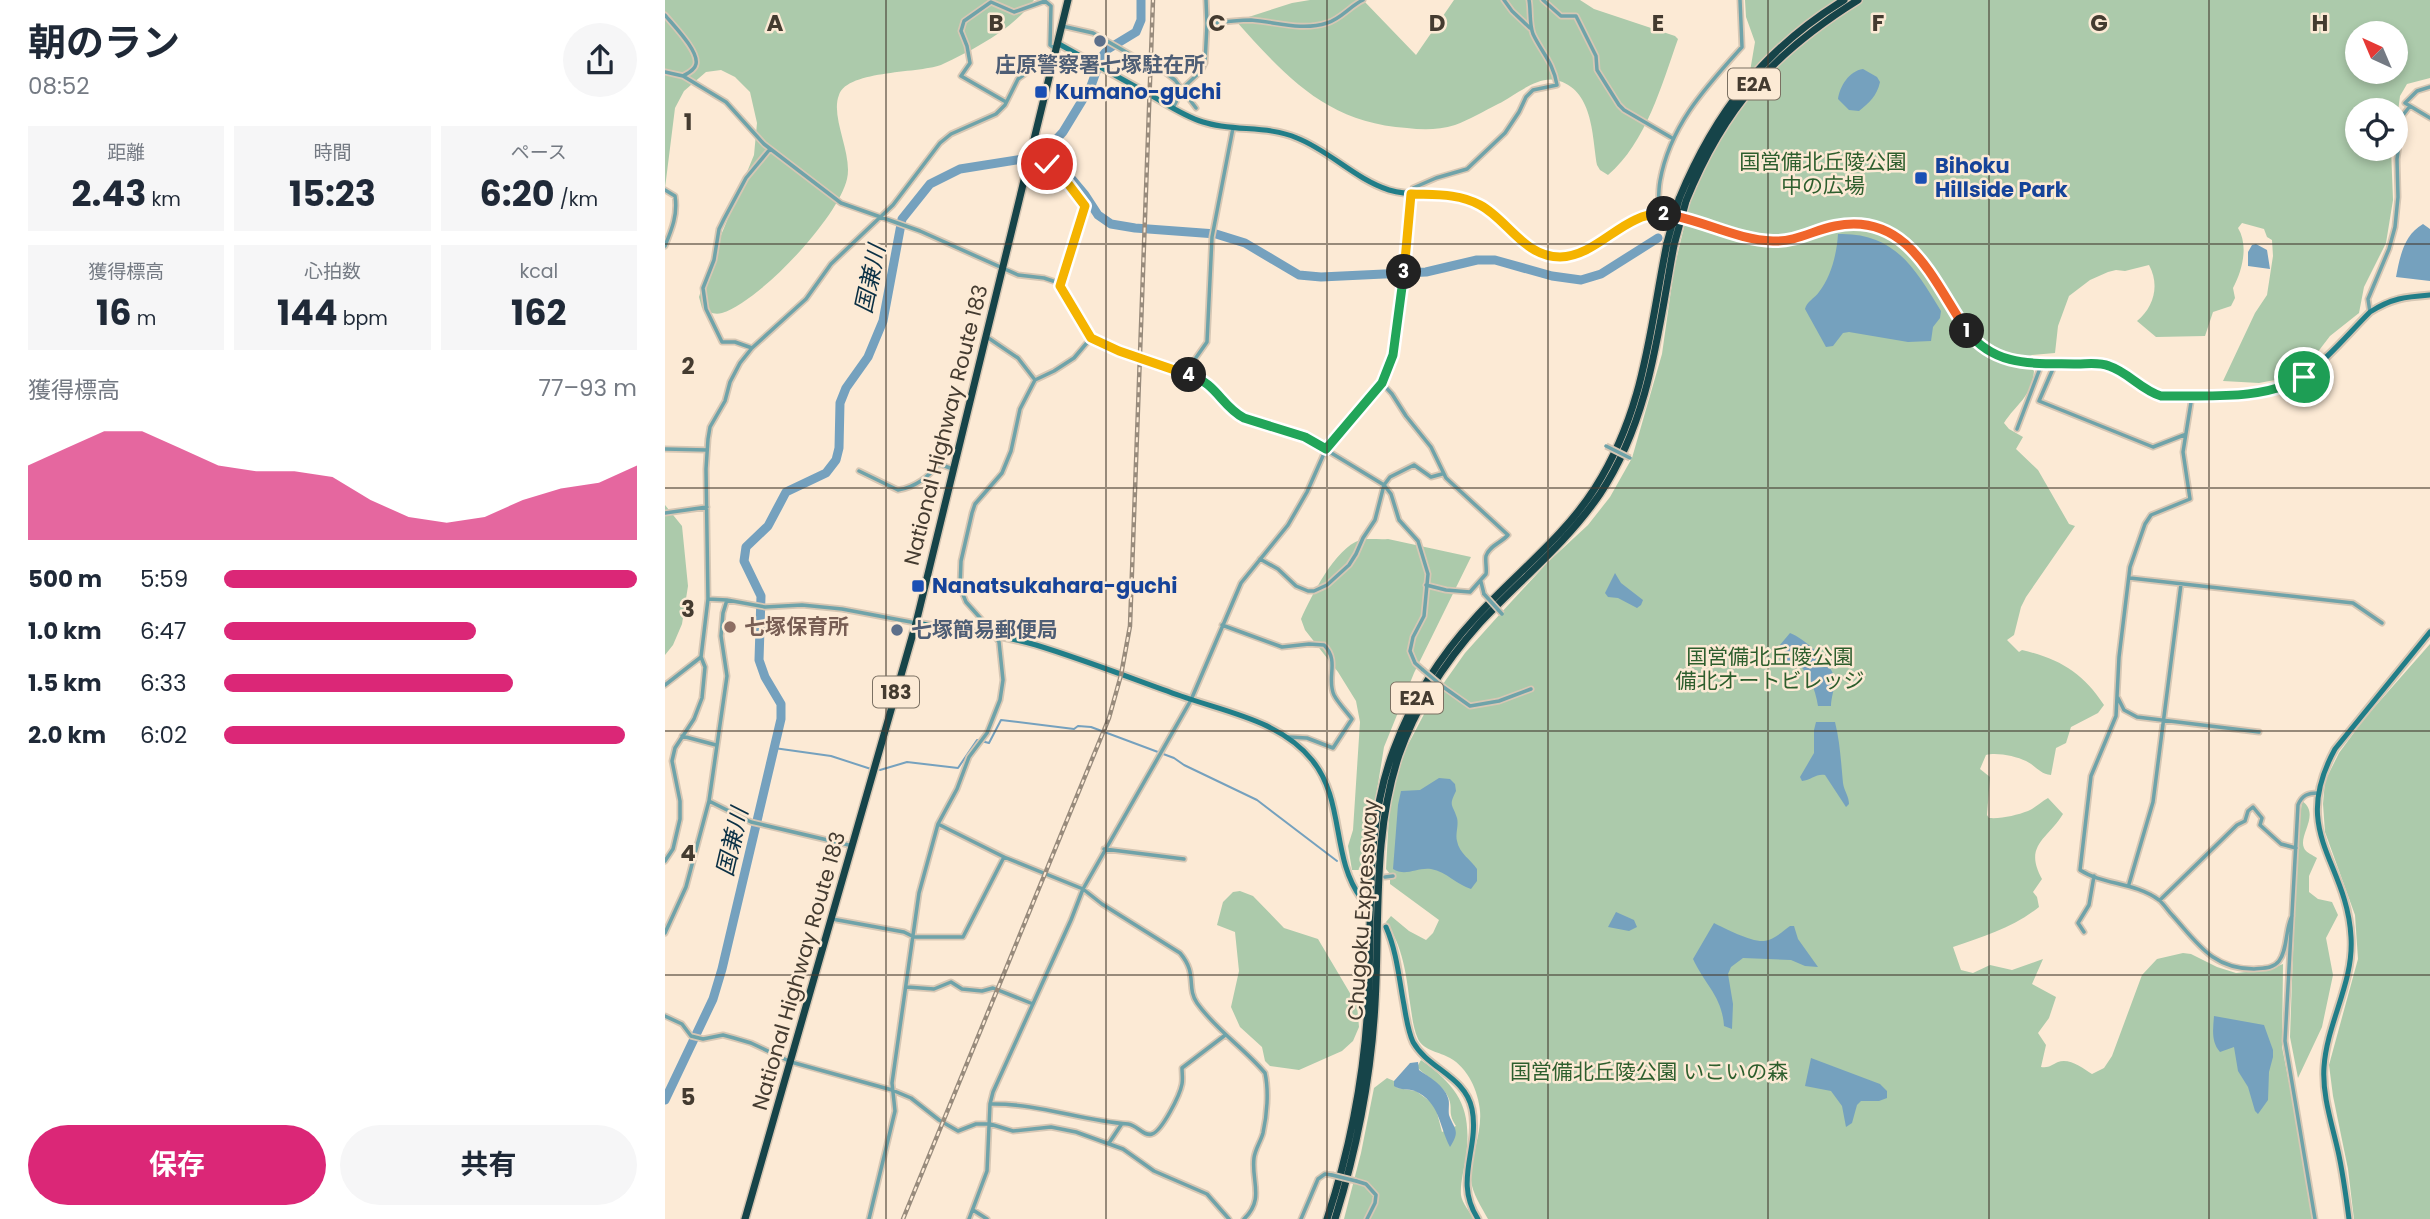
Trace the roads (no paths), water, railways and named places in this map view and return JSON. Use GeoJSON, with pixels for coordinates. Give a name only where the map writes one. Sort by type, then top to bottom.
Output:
{"type":"FeatureCollection","features":[{"type":"Feature","properties":{"kind":"highway","name":"National Highway Route 183"},"geometry":{"type":"LineString","coordinates":[[745,1219],[916,623],[1068,0]]}},
{"type":"Feature","properties":{"kind":"highway","name":"Chugoku Expressway"},"geometry":{"type":"LineString","coordinates":[[1327,1219],[1342,1171],[1357,1101],[1368,1006],[1375,827],[1392,753],[1419,694],[1450,648],[1474,619],[1558,536],[1594,489],[1607,467],[1627,425],[1642,382],[1683,200],[1715,125],[1750,77],[1794,35],[1844,0]]}},
{"type":"Feature","properties":{"kind":"highway","name":"Chugoku Expressway"},"geometry":{"type":"LineString","coordinates":[[1683,200],[1716,137],[1755,82],[1799,41],[1858,0]]}},
{"type":"Feature","properties":{"kind":"highway","name":"Chugoku Expressway"},"geometry":{"type":"LineString","coordinates":[[1335,1219],[1360,1122],[1370,1063],[1383,827],[1399,754],[1425,698],[1455,653],[1480,623],[1563,541],[1601,493],[1614,470],[1649,384],[1671,244]]}},
{"type":"Feature","properties":{"kind":"street"},"geometry":{"type":"LineString","coordinates":[[1173,108],[1183,88],[1201,71],[1205,63],[1206,0]]}},
{"type":"Feature","properties":{"kind":"street"},"geometry":{"type":"LineString","coordinates":[[1207,24],[1251,20],[1305,27],[1321,25],[1336,19],[1363,0]]}},
{"type":"Feature","properties":{"kind":"street"},"geometry":{"type":"LineString","coordinates":[[1504,0],[1524,24],[1532,29]]}},
{"type":"Feature","properties":{"kind":"street"},"geometry":{"type":"LineString","coordinates":[[969,1219],[986,1171],[993,1092],[1083,889],[1191,700],[1241,583],[1288,525],[1307,492],[1326,449],[1382,383],[1393,355],[1413,188],[1467,169],[1505,133],[1525,97],[1533,90],[1557,85],[1551,61],[1532,29],[1529,0]]}},
{"type":"Feature","properties":{"kind":"street"},"geometry":{"type":"LineString","coordinates":[[1543,0],[1561,16],[1576,16],[1596,56],[1600,77],[1624,110],[1672,138]]}},
{"type":"Feature","properties":{"kind":"street"},"geometry":{"type":"LineString","coordinates":[[1658,214],[1659,184],[1672,138],[1694,102],[1742,47],[1740,0]]}},
{"type":"Feature","properties":{"kind":"street"},"geometry":{"type":"LineString","coordinates":[[1006,103],[961,76],[970,63],[961,32],[964,21],[991,2],[1014,12],[1045,1],[1051,6],[1050,45],[1094,63],[1173,108],[1201,121],[1233,128],[1282,132],[1299,138],[1367,180],[1389,190],[1468,200],[1481,206],[1533,249],[1560,257],[1588,248],[1642,217],[1658,214],[1771,241],[1793,240],[1835,226],[1866,225],[1905,242],[1929,268],[1966,330],[1982,348],[2008,359],[2110,366],[2153,394],[2161,396],[2264,393],[2291,384],[2304,377],[2371,312],[2397,298],[2430,295]]}},
{"type":"Feature","properties":{"kind":"street"},"geometry":{"type":"LineString","coordinates":[[665,15],[685,38],[695,56],[695,67],[683,76]]}},
{"type":"Feature","properties":{"kind":"street"},"geometry":{"type":"LineString","coordinates":[[1062,26],[1093,33],[1147,64]]}},
{"type":"Feature","properties":{"kind":"street"},"geometry":{"type":"LineString","coordinates":[[665,862],[673,849],[680,819],[680,801],[672,761],[675,748],[700,707],[705,667],[701,657],[708,599],[707,450],[710,428],[725,401],[730,382],[752,348],[806,299],[831,264],[902,195],[940,143],[951,134],[996,114],[1006,103],[1017,79],[1040,63],[1054,62]]}},
{"type":"Feature","properties":{"kind":"street"},"geometry":{"type":"LineString","coordinates":[[1162,70],[1183,88],[1196,108]]}},
{"type":"Feature","properties":{"kind":"street"},"geometry":{"type":"LineString","coordinates":[[665,72],[683,76],[726,102],[769,149],[841,202],[920,231],[1018,275],[1056,282],[1091,338],[1119,351],[1203,379],[1236,414],[1305,437],[1384,485],[1391,494],[1399,520],[1417,541],[1428,574],[1424,615],[1413,637],[1410,651],[1415,663],[1470,706],[1499,701],[1531,689]]}},
{"type":"Feature","properties":{"kind":"street"},"geometry":{"type":"LineString","coordinates":[[2430,87],[2412,95],[2405,103],[2430,118]]}},
{"type":"Feature","properties":{"kind":"street"},"geometry":{"type":"LineString","coordinates":[[2371,312],[2368,299],[2389,249],[2395,227],[2398,197],[2397,159],[2403,115],[2410,106]]}},
{"type":"Feature","properties":{"kind":"street"},"geometry":{"type":"LineString","coordinates":[[1190,376],[1195,359],[1207,342],[1212,237],[1233,128]]}},
{"type":"Feature","properties":{"kind":"street"},"geometry":{"type":"LineString","coordinates":[[752,348],[735,342],[722,342],[719,339],[706,309],[703,288],[713,260],[719,229],[746,178],[769,149]]}},
{"type":"Feature","properties":{"kind":"street"},"geometry":{"type":"LineString","coordinates":[[1029,158],[1057,169],[1085,206],[1060,286]]}},
{"type":"Feature","properties":{"kind":"street"},"geometry":{"type":"LineString","coordinates":[[665,190],[675,196],[677,206],[665,246]]}},
{"type":"Feature","properties":{"kind":"street"},"geometry":{"type":"LineString","coordinates":[[985,336],[1019,358],[1035,380]]}},
{"type":"Feature","properties":{"kind":"street"},"geometry":{"type":"LineString","coordinates":[[869,1219],[895,1111],[893,1090],[919,893],[938,824],[957,789],[969,757],[986,733],[1000,700],[1003,680],[999,642],[962,593],[961,561],[975,504],[1002,473],[1011,452],[1020,409],[1035,380],[1074,358],[1091,338]]}},
{"type":"Feature","properties":{"kind":"street"},"geometry":{"type":"LineString","coordinates":[[2017,429],[2042,363]]}},
{"type":"Feature","properties":{"kind":"street"},"geometry":{"type":"LineString","coordinates":[[2055,363],[2039,401],[2153,447],[2184,435]]}},
{"type":"Feature","properties":{"kind":"street"},"geometry":{"type":"LineString","coordinates":[[1382,383],[1431,447],[1443,474],[1508,535],[1501,543],[1493,546],[1487,555],[1487,571],[1471,592],[1426,585]]}},
{"type":"Feature","properties":{"kind":"street"},"geometry":{"type":"LineString","coordinates":[[2192,396],[2183,452],[2190,499],[2156,511],[2147,520],[2132,558],[2119,657],[2116,716],[2095,761],[2089,788],[2080,870],[2129,884],[2160,900],[2202,947],[2224,965],[2233,968],[2268,968],[2276,965],[2281,958],[2292,916]]}},
{"type":"Feature","properties":{"kind":"street"},"geometry":{"type":"LineString","coordinates":[[1606,446],[1630,458]]}},
{"type":"Feature","properties":{"kind":"street"},"geometry":{"type":"LineString","coordinates":[[665,449],[707,450]]}},
{"type":"Feature","properties":{"kind":"street"},"geometry":{"type":"LineString","coordinates":[[859,471],[898,490],[929,476],[939,464],[953,469]]}},
{"type":"Feature","properties":{"kind":"street"},"geometry":{"type":"LineString","coordinates":[[1260,559],[1278,569],[1296,586],[1308,591],[1327,585],[1349,565],[1356,554],[1375,520],[1384,485],[1390,477],[1414,465],[1431,477],[1443,474]]}},
{"type":"Feature","properties":{"kind":"street"},"geometry":{"type":"LineString","coordinates":[[665,513],[707,507]]}},
{"type":"Feature","properties":{"kind":"street"},"geometry":{"type":"LineString","coordinates":[[2130,578],[2353,603],[2382,623]]}},
{"type":"Feature","properties":{"kind":"street"},"geometry":{"type":"LineString","coordinates":[[1481,582],[1484,594],[1503,614]]}},
{"type":"Feature","properties":{"kind":"street"},"geometry":{"type":"LineString","coordinates":[[2129,884],[2153,802],[2181,584]]}},
{"type":"Feature","properties":{"kind":"street"},"geometry":{"type":"LineString","coordinates":[[708,599],[758,607],[802,605],[832,608],[995,635],[1035,645],[1265,725],[1288,737],[1311,759],[1327,785],[1334,804],[1349,877],[1361,898]]}},
{"type":"Feature","properties":{"kind":"street"},"geometry":{"type":"LineString","coordinates":[[665,933],[686,887],[709,801],[727,676],[721,636],[727,600]]}},
{"type":"Feature","properties":{"kind":"street"},"geometry":{"type":"LineString","coordinates":[[1222,625],[1282,647],[1324,645],[1330,652],[1334,664],[1333,693],[1352,719],[1333,748],[1307,738],[1288,737]]}},
{"type":"Feature","properties":{"kind":"street"},"geometry":{"type":"LineString","coordinates":[[2349,1219],[2343,1175],[2327,1103],[2324,1067],[2331,1032],[2347,980],[2351,939],[2344,899],[2320,833],[2317,819],[2318,793],[2327,763],[2335,749],[2430,632]]}},
{"type":"Feature","properties":{"kind":"street"},"geometry":{"type":"LineString","coordinates":[[665,685],[701,657]]}},
{"type":"Feature","properties":{"kind":"street"},"geometry":{"type":"LineString","coordinates":[[2117,696],[2121,707],[2129,715],[2259,732]]}},
{"type":"Feature","properties":{"kind":"street"},"geometry":{"type":"LineString","coordinates":[[682,736],[716,745]]}},
{"type":"Feature","properties":{"kind":"street"},"geometry":{"type":"LineString","coordinates":[[2315,1219],[2285,1041],[2298,805],[2301,798],[2307,794],[2318,793]]}},
{"type":"Feature","properties":{"kind":"street"},"geometry":{"type":"LineString","coordinates":[[709,801],[751,822],[853,846]]}},
{"type":"Feature","properties":{"kind":"street"},"geometry":{"type":"LineString","coordinates":[[2160,900],[2237,825],[2245,821],[2248,811],[2253,807],[2262,818],[2260,825],[2281,844],[2296,848]]}},
{"type":"Feature","properties":{"kind":"street"},"geometry":{"type":"LineString","coordinates":[[938,824],[1004,857],[1083,889],[1180,953],[1189,964],[1196,1001],[1224,1036],[1265,1073],[1263,1132],[1254,1156],[1257,1185],[1252,1211],[1244,1219]]}},
{"type":"Feature","properties":{"kind":"street"},"geometry":{"type":"LineString","coordinates":[[1104,849],[1184,859]]}},
{"type":"Feature","properties":{"kind":"street"},"geometry":{"type":"LineString","coordinates":[[832,919],[904,932],[914,937],[963,937],[1004,857]]}},
{"type":"Feature","properties":{"kind":"street"},"geometry":{"type":"LineString","coordinates":[[1349,877],[1359,876]]}},
{"type":"Feature","properties":{"kind":"street"},"geometry":{"type":"LineString","coordinates":[[1385,877],[1393,876]]}},
{"type":"Feature","properties":{"kind":"street"},"geometry":{"type":"LineString","coordinates":[[2084,932],[2078,923],[2089,905],[2094,876]]}},
{"type":"Feature","properties":{"kind":"street"},"geometry":{"type":"LineString","coordinates":[[1386,927],[1393,944],[1413,1041],[1425,1057],[1463,1088],[1472,1107],[1467,1195],[1478,1219]]}},
{"type":"Feature","properties":{"kind":"street"},"geometry":{"type":"LineString","coordinates":[[907,987],[934,989],[951,982],[963,989],[982,991],[992,988],[1033,1004]]}},
{"type":"Feature","properties":{"kind":"street"},"geometry":{"type":"LineString","coordinates":[[665,1016],[682,1024],[691,1036],[703,1040],[723,1035],[751,1043],[791,1062],[893,1090],[911,1098],[930,1114],[958,1131],[976,1124],[991,1124],[1013,1130],[1051,1127],[1109,1143],[1123,1149],[1154,1171],[1207,1194],[1229,1219]]}},
{"type":"Feature","properties":{"kind":"street"},"geometry":{"type":"LineString","coordinates":[[990,1104],[1042,1107],[1121,1125],[1129,1124],[1147,1135],[1155,1134],[1161,1128],[1182,1085],[1182,1068],[1224,1036]]}},
{"type":"Feature","properties":{"kind":"street"},"geometry":{"type":"LineString","coordinates":[[1109,1143],[1121,1125]]}},
{"type":"Feature","properties":{"kind":"street"},"geometry":{"type":"LineString","coordinates":[[1301,1219],[1318,1179],[1325,1174],[1366,1184],[1376,1195],[1367,1219]]}},
{"type":"Feature","properties":{"kind":"street"},"geometry":{"type":"LineString","coordinates":[[973,1210],[987,1219]]}},
{"type":"Feature","properties":{"kind":"water"},"geometry":{"type":"Polygon","coordinates":[[[1863,69],[1877,77],[1879,87],[1872,99],[1859,111],[1849,110],[1838,99],[1839,94],[1849,76],[1863,69]]]}},
{"type":"Feature","properties":{"kind":"water"},"geometry":{"type":"Polygon","coordinates":[[[2423,224],[2430,229],[2430,281],[2396,277],[2407,240],[2423,224]]]}},
{"type":"Feature","properties":{"kind":"water"},"geometry":{"type":"Polygon","coordinates":[[[1838,234],[1874,239],[1888,246],[1912,267],[1941,311],[1940,318],[1933,327],[1931,341],[1908,342],[1849,332],[1843,333],[1833,346],[1826,347],[1805,309],[1827,279],[1835,257],[1838,234]]]}},
{"type":"Feature","properties":{"kind":"water"},"geometry":{"type":"Polygon","coordinates":[[[2256,244],[2267,250],[2270,269],[2248,266],[2248,252],[2252,245],[2256,244]]]}},
{"type":"Feature","properties":{"kind":"water"},"geometry":{"type":"Polygon","coordinates":[[[1615,573],[1621,583],[1643,600],[1637,608],[1618,598],[1608,597],[1605,593],[1615,573]]]}},
{"type":"Feature","properties":{"kind":"water"},"geometry":{"type":"Polygon","coordinates":[[[1790,633],[1816,651],[1832,671],[1834,684],[1831,706],[1818,706],[1813,687],[1804,670],[1794,660],[1786,663],[1774,652],[1790,633]]]}},
{"type":"Feature","properties":{"kind":"water"},"geometry":{"type":"Polygon","coordinates":[[[1816,722],[1835,722],[1843,783],[1849,801],[1846,807],[1825,775],[1802,781],[1800,777],[1814,753],[1816,722]]]}},
{"type":"Feature","properties":{"kind":"water"},"geometry":{"type":"Polygon","coordinates":[[[1439,778],[1450,779],[1455,784],[1452,803],[1457,821],[1458,845],[1477,869],[1477,881],[1471,889],[1431,869],[1402,872],[1393,869],[1401,791],[1420,790],[1439,778]]]}},
{"type":"Feature","properties":{"kind":"water"},"geometry":{"type":"Polygon","coordinates":[[[1616,912],[1634,920],[1637,927],[1629,931],[1608,927],[1616,912]]]}},
{"type":"Feature","properties":{"kind":"water"},"geometry":{"type":"Polygon","coordinates":[[[1714,923],[1759,941],[1775,937],[1794,926],[1798,939],[1818,967],[1805,966],[1791,960],[1743,958],[1731,967],[1728,974],[1733,1004],[1732,1029],[1724,1026],[1716,998],[1693,959],[1714,923]]]}},
{"type":"Feature","properties":{"kind":"water"},"geometry":{"type":"Polygon","coordinates":[[[2214,1016],[2264,1025],[2273,1057],[2269,1072],[2268,1100],[2258,1114],[2248,1087],[2238,1071],[2234,1047],[2220,1052],[2215,1044],[2214,1016]]]}},
{"type":"Feature","properties":{"kind":"water"},"geometry":{"type":"Polygon","coordinates":[[[1811,1058],[1880,1084],[1887,1091],[1887,1098],[1861,1101],[1857,1105],[1852,1123],[1846,1127],[1842,1106],[1831,1091],[1805,1086],[1811,1058]]]}},
{"type":"Feature","properties":{"kind":"water"},"geometry":{"type":"Polygon","coordinates":[[[1418,1062],[1419,1070],[1440,1085],[1448,1098],[1449,1115],[1456,1133],[1450,1147],[1438,1115],[1429,1101],[1415,1091],[1394,1086],[1394,1081],[1410,1063],[1418,1062]]]}},
{"type":"Feature","properties":{"kind":"waterway"},"geometry":{"type":"LineString","coordinates":[[1041,156],[1063,132],[1091,86],[1101,58],[1108,49],[1136,32],[1141,20],[1141,0]]}},
{"type":"Feature","properties":{"kind":"waterway","name":"国兼川"},"geometry":{"type":"LineString","coordinates":[[665,1100],[713,999],[781,719],[781,704],[765,677],[759,660],[761,596],[744,561],[746,547],[768,526],[786,492],[826,473],[836,460],[839,448],[840,403],[846,388],[868,357],[883,321],[902,219],[930,184],[960,169],[1041,156],[1059,164],[1098,215],[1111,224],[1216,234],[1245,243],[1299,275],[1321,277],[1426,272],[1477,260],[1495,260],[1552,276],[1581,280],[1601,274],[1658,238]]}},
{"type":"Feature","properties":{"kind":"waterway"},"geometry":{"type":"LineString","coordinates":[[880,770],[907,762],[958,768],[977,740],[989,743],[1001,720],[1074,729],[1078,726],[1091,727],[1174,758],[1257,800],[1337,861]]}},
{"type":"Feature","properties":{"kind":"waterway"},"geometry":{"type":"LineString","coordinates":[[774,748],[831,756],[871,769]]}},
{"type":"Feature","properties":{"kind":"tunnel"},"geometry":{"type":"LineString","coordinates":[[1359,876],[1372,876]]}},
{"type":"Feature","properties":{"kind":"railway"},"geometry":{"type":"LineString","coordinates":[[903,1219],[1109,718],[1121,675],[1130,626],[1153,0]]}},
{"type":"Feature","properties":{"kind":"place","name":"庄原警察署七塚駐在所"},"geometry":{"type":"Point","coordinates":[1100,41]}},
{"type":"Feature","properties":{"kind":"place","name":"Kumano-guchi"},"geometry":{"type":"Point","coordinates":[1041,92]}},
{"type":"Feature","properties":{"kind":"place","name":"Bihoku Hillside Park"},"geometry":{"type":"Point","coordinates":[1921,178]}},
{"type":"Feature","properties":{"kind":"place","name":"Nanatsukahara-guchi"},"geometry":{"type":"Point","coordinates":[918,586]}},
{"type":"Feature","properties":{"kind":"place","name":"七塚保育所"},"geometry":{"type":"Point","coordinates":[730,627]}},
{"type":"Feature","properties":{"kind":"place","name":"七塚簡易郵便局"},"geometry":{"type":"Point","coordinates":[897,630]}},
{"type":"Feature","properties":{"kind":"park label","name":"国営備北丘陵公園 中の広場"},"geometry":{"type":"Point","coordinates":[1823,174]}},
{"type":"Feature","properties":{"kind":"park label","name":"国営備北丘陵公園 備北オートビレッジ"},"geometry":{"type":"Point","coordinates":[1770,669]}},
{"type":"Feature","properties":{"kind":"park label","name":"国営備北丘陵公園 いこいの森"},"geometry":{"type":"Point","coordinates":[1649,1072]}}]}
